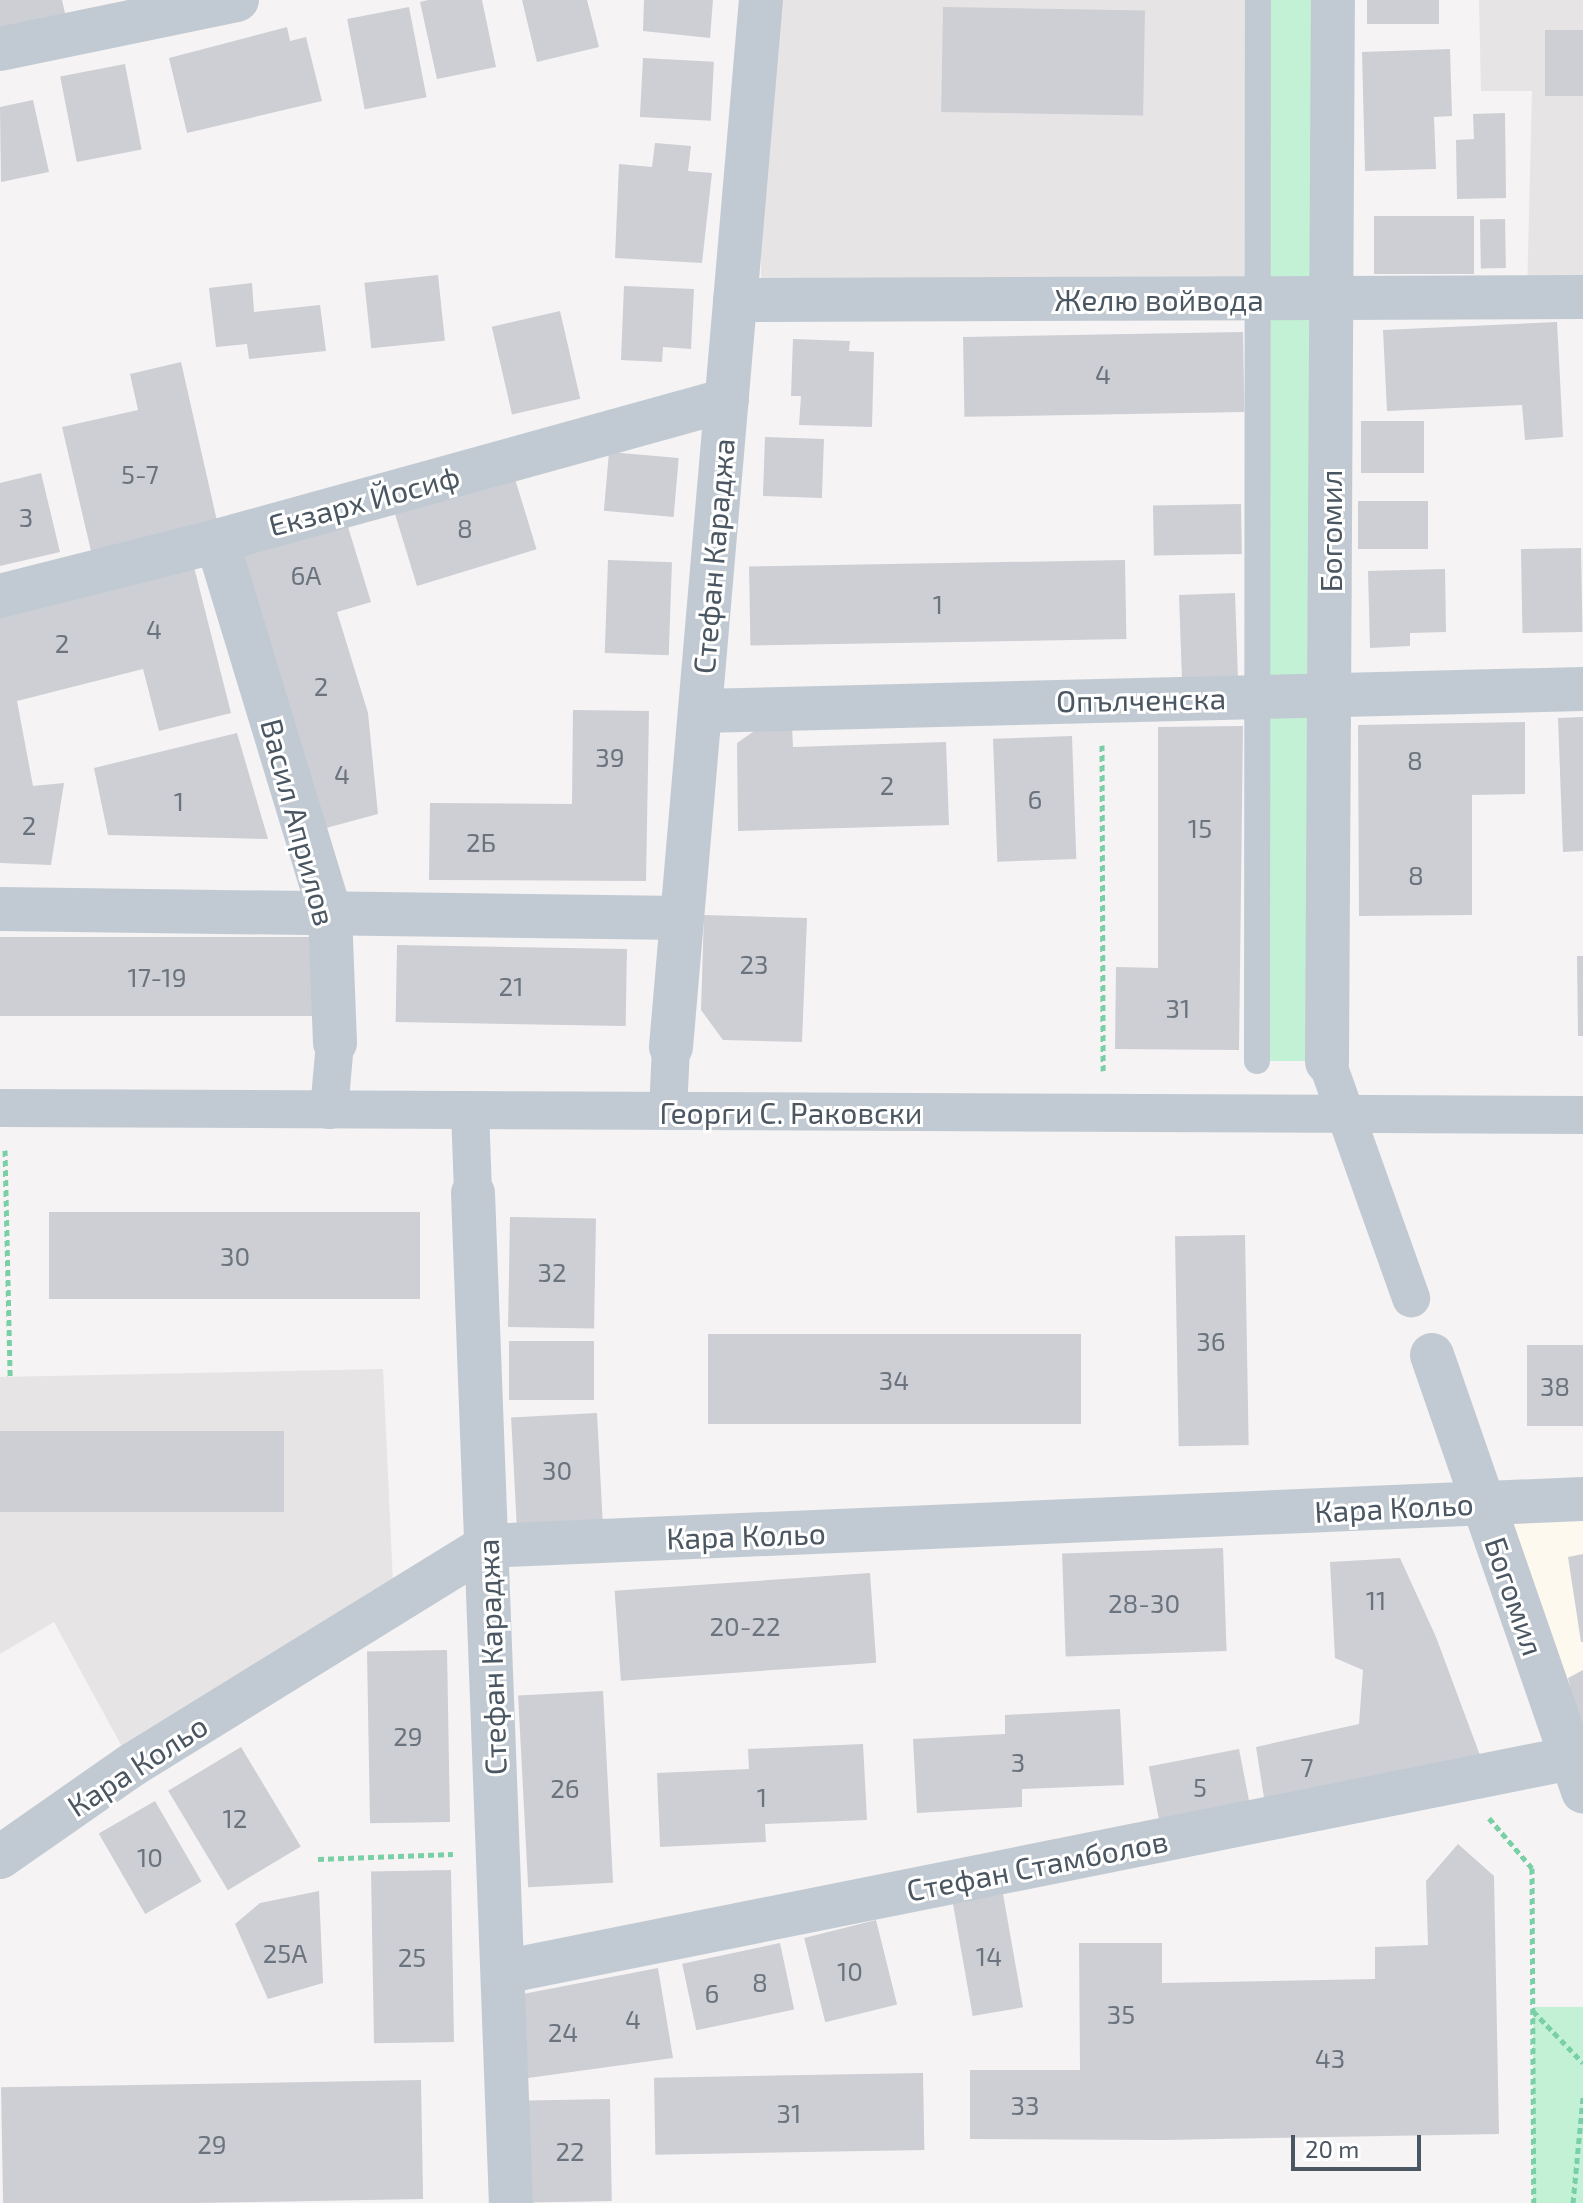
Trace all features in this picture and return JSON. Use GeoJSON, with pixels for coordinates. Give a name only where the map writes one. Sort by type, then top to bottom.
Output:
{"type":"FeatureCollection","features":[{"type":"Feature","properties":{"kind":"street"},"geometry":{"type":"LineString","coordinates":[[0,49],[237,0]]}},
{"type":"Feature","properties":{"kind":"street","name":"Стефан Караджа"},"geometry":{"type":"LineString","coordinates":[[668,1111],[761,0]]}},
{"type":"Feature","properties":{"kind":"street","name":"Богомил"},"geometry":{"type":"LineString","coordinates":[[1327,1062],[1333,0]]}},
{"type":"Feature","properties":{"kind":"street","name":"Желю войвода"},"geometry":{"type":"LineString","coordinates":[[735,300],[1583,297]]}},
{"type":"Feature","properties":{"kind":"street","name":"Екзарх Йосиф"},"geometry":{"type":"LineString","coordinates":[[0,596],[217,541],[727,400]]}},
{"type":"Feature","properties":{"kind":"street","name":"Васил Априлов"},"geometry":{"type":"LineString","coordinates":[[217,541],[330,913],[335,1043],[329,1110]]}},
{"type":"Feature","properties":{"kind":"street","name":"Опълченска"},"geometry":{"type":"LineString","coordinates":[[700,711],[1583,689]]}},
{"type":"Feature","properties":{"kind":"street"},"geometry":{"type":"LineString","coordinates":[[0,909],[682,918]]}},
{"type":"Feature","properties":{"kind":"street"},"geometry":{"type":"LineString","coordinates":[[1327,1062],[1411,1298]]}},
{"type":"Feature","properties":{"kind":"street","name":"Георги С. Раковски"},"geometry":{"type":"LineString","coordinates":[[2,1108],[1583,1115]]}},
{"type":"Feature","properties":{"kind":"street","name":"Стефан Караджа"},"geometry":{"type":"LineString","coordinates":[[470,1110],[511,2203]]}},
{"type":"Feature","properties":{"kind":"street","name":"Богомил"},"geometry":{"type":"LineString","coordinates":[[1432,1355],[1577,1775]]}},
{"type":"Feature","properties":{"kind":"street","name":"Кара Кольо"},"geometry":{"type":"LineString","coordinates":[[0,1857],[132,1765],[487,1546],[1583,1499]]}},
{"type":"Feature","properties":{"kind":"street","name":"Стефан Стамболов"},"geometry":{"type":"LineString","coordinates":[[503,1972],[1457,1781],[1577,1775]]}},
{"type":"Feature","properties":{"kind":"lane"},"geometry":{"type":"LineString","coordinates":[[1257,1061],[1258,0]]}},
{"type":"Feature","properties":{"kind":"path"},"geometry":{"type":"LineString","coordinates":[[1102,700],[1103,1113]]}},
{"type":"Feature","properties":{"kind":"path"},"geometry":{"type":"LineString","coordinates":[[2,1108],[10,1377]]}},
{"type":"Feature","properties":{"kind":"path"},"geometry":{"type":"LineString","coordinates":[[1457,1781],[1532,1868],[1534,2203]]}},
{"type":"Feature","properties":{"kind":"path"},"geometry":{"type":"LineString","coordinates":[[318,1859],[498,1853]]}},
{"type":"Feature","properties":{"kind":"path"},"geometry":{"type":"LineString","coordinates":[[1533,2010],[1583,2063]]}},
{"type":"Feature","properties":{"kind":"path"},"geometry":{"type":"LineString","coordinates":[[1573,2203],[1583,2097]]}},
{"type":"Feature","properties":{"kind":"shaded area"},"geometry":{"type":"Polygon","coordinates":[[[761,0],[1258,0],[1258,301],[761,301],[761,0]]]}},
{"type":"Feature","properties":{"kind":"shaded area"},"geometry":{"type":"Polygon","coordinates":[[[1479,0],[1583,0],[1583,297],[1527,297],[1532,91],[1481,91],[1479,0]]]}},
{"type":"Feature","properties":{"kind":"shaded area"},"geometry":{"type":"Polygon","coordinates":[[[383,1369],[394,1604],[132,1765],[54,1622],[0,1654],[0,1377],[383,1369]]]}},
{"type":"Feature","properties":{"kind":"shaded area"},"geometry":{"type":"Polygon","coordinates":[[[1583,1499],[1583,1792],[1483,1503],[1583,1499]]]}},
{"type":"Feature","properties":{"kind":"green space"},"geometry":{"type":"Polygon","coordinates":[[[1258,0],[1333,0],[1333,1061],[1258,1061],[1258,0]]]}},
{"type":"Feature","properties":{"kind":"green space"},"geometry":{"type":"Polygon","coordinates":[[[1533,2007],[1583,2007],[1583,2203],[1533,2203],[1533,2007]]]}},
{"type":"Feature","properties":{"kind":"building"},"geometry":{"type":"Polygon","coordinates":[[[0,0],[62,0],[67,22],[0,35],[0,0]]]}},
{"type":"Feature","properties":{"kind":"building"},"geometry":{"type":"Polygon","coordinates":[[[482,0],[496,67],[437,79],[420,2],[482,0]]]}},
{"type":"Feature","properties":{"kind":"building"},"geometry":{"type":"Polygon","coordinates":[[[522,0],[587,0],[599,47],[537,62],[522,0]]]}},
{"type":"Feature","properties":{"kind":"building"},"geometry":{"type":"Polygon","coordinates":[[[644,0],[713,0],[710,38],[643,31],[644,0]]]}},
{"type":"Feature","properties":{"kind":"building"},"geometry":{"type":"Polygon","coordinates":[[[1367,0],[1439,0],[1439,24],[1367,24],[1367,0]]]}},
{"type":"Feature","properties":{"kind":"building"},"geometry":{"type":"Polygon","coordinates":[[[409,7],[427,97],[365,109],[347,19],[409,7]]]}},
{"type":"Feature","properties":{"kind":"building"},"geometry":{"type":"Polygon","coordinates":[[[943,7],[1145,11],[1143,116],[941,112],[943,7]]]}},
{"type":"Feature","properties":{"kind":"building"},"geometry":{"type":"Polygon","coordinates":[[[287,27],[290,41],[306,37],[322,101],[187,133],[169,58],[287,27]]]}},
{"type":"Feature","properties":{"kind":"building"},"geometry":{"type":"Polygon","coordinates":[[[1545,30],[1583,30],[1583,96],[1545,96],[1545,30]]]}},
{"type":"Feature","properties":{"kind":"building"},"geometry":{"type":"Polygon","coordinates":[[[1450,49],[1452,116],[1434,117],[1436,169],[1365,171],[1362,52],[1450,49]]]}},
{"type":"Feature","properties":{"kind":"building"},"geometry":{"type":"Polygon","coordinates":[[[643,58],[714,62],[711,121],[640,117],[643,58]]]}},
{"type":"Feature","properties":{"kind":"building"},"geometry":{"type":"Polygon","coordinates":[[[125,64],[142,149],[77,162],[60,77],[125,64]]]}},
{"type":"Feature","properties":{"kind":"building"},"geometry":{"type":"Polygon","coordinates":[[[33,100],[49,172],[1,182],[0,107],[33,100]]]}},
{"type":"Feature","properties":{"kind":"building"},"geometry":{"type":"Polygon","coordinates":[[[1505,113],[1506,198],[1457,199],[1456,140],[1474,139],[1473,114],[1505,113]]]}},
{"type":"Feature","properties":{"kind":"building"},"geometry":{"type":"Polygon","coordinates":[[[655,143],[691,146],[688,171],[712,173],[702,263],[615,258],[619,164],[652,167],[655,143]]]}},
{"type":"Feature","properties":{"kind":"building"},"geometry":{"type":"Polygon","coordinates":[[[1374,216],[1474,216],[1474,274],[1374,274],[1374,216]]]}},
{"type":"Feature","properties":{"kind":"building"},"geometry":{"type":"Polygon","coordinates":[[[1480,219],[1505,219],[1506,268],[1481,268],[1480,219]]]}},
{"type":"Feature","properties":{"kind":"building"},"geometry":{"type":"Polygon","coordinates":[[[438,275],[445,341],[371,348],[364,283],[438,275]]]}},
{"type":"Feature","properties":{"kind":"building"},"geometry":{"type":"Polygon","coordinates":[[[252,283],[254,312],[320,305],[326,351],[249,359],[247,344],[216,347],[209,288],[252,283]]]}},
{"type":"Feature","properties":{"kind":"building"},"geometry":{"type":"Polygon","coordinates":[[[624,286],[694,289],[691,349],[663,347],[662,362],[621,360],[624,286]]]}},
{"type":"Feature","properties":{"kind":"building"},"geometry":{"type":"Polygon","coordinates":[[[560,311],[580,399],[512,414],[492,327],[560,311]]]}},
{"type":"Feature","properties":{"kind":"building"},"geometry":{"type":"Polygon","coordinates":[[[1557,322],[1563,437],[1525,440],[1522,405],[1387,411],[1383,330],[1557,322]]]}},
{"type":"Feature","properties":{"kind":"building"},"geometry":{"type":"Polygon","coordinates":[[[1243,332],[1244,412],[964,417],[963,337],[1243,332]]]}},
{"type":"Feature","properties":{"kind":"building"},"geometry":{"type":"Polygon","coordinates":[[[793,339],[850,341],[849,351],[874,352],[872,427],[799,425],[801,396],[791,396],[793,339]]]}},
{"type":"Feature","properties":{"kind":"building"},"geometry":{"type":"Polygon","coordinates":[[[181,362],[217,521],[91,551],[62,427],[138,410],[130,374],[181,362]]]}},
{"type":"Feature","properties":{"kind":"building"},"geometry":{"type":"Polygon","coordinates":[[[1361,421],[1424,421],[1424,473],[1361,473],[1361,421]]]}},
{"type":"Feature","properties":{"kind":"building"},"geometry":{"type":"Polygon","coordinates":[[[765,437],[824,439],[822,498],[763,496],[765,437]]]}},
{"type":"Feature","properties":{"kind":"building"},"geometry":{"type":"Polygon","coordinates":[[[609,452],[679,458],[674,517],[604,511],[609,452]]]}},
{"type":"Feature","properties":{"kind":"building"},"geometry":{"type":"Polygon","coordinates":[[[512,469],[537,549],[417,586],[392,506],[512,469]]]}},
{"type":"Feature","properties":{"kind":"building"},"geometry":{"type":"Polygon","coordinates":[[[41,473],[60,552],[0,566],[0,483],[41,473]]]}},
{"type":"Feature","properties":{"kind":"building"},"geometry":{"type":"Polygon","coordinates":[[[1358,501],[1428,501],[1428,549],[1358,549],[1358,501]]]}},
{"type":"Feature","properties":{"kind":"building"},"geometry":{"type":"Polygon","coordinates":[[[1241,504],[1242,554],[1154,556],[1153,506],[1241,504]]]}},
{"type":"Feature","properties":{"kind":"building"},"geometry":{"type":"Polygon","coordinates":[[[345,517],[371,602],[337,612],[368,713],[378,814],[326,828],[241,549],[345,517]]]}},
{"type":"Feature","properties":{"kind":"building"},"geometry":{"type":"Polygon","coordinates":[[[1581,548],[1582,632],[1522,633],[1521,549],[1581,548]]]}},
{"type":"Feature","properties":{"kind":"building"},"geometry":{"type":"Polygon","coordinates":[[[608,560],[672,562],[669,655],[605,653],[608,560]]]}},
{"type":"Feature","properties":{"kind":"building"},"geometry":{"type":"Polygon","coordinates":[[[1125,560],[1126,639],[750,646],[749,567],[1125,560]]]}},
{"type":"Feature","properties":{"kind":"building"},"geometry":{"type":"Polygon","coordinates":[[[193,563],[231,713],[159,731],[143,669],[17,701],[33,786],[64,783],[51,865],[0,863],[0,612],[193,563]]]}},
{"type":"Feature","properties":{"kind":"building"},"geometry":{"type":"Polygon","coordinates":[[[1445,569],[1446,632],[1410,633],[1410,646],[1370,648],[1368,571],[1445,569]]]}},
{"type":"Feature","properties":{"kind":"building"},"geometry":{"type":"Polygon","coordinates":[[[1235,593],[1238,676],[1182,678],[1179,595],[1235,593]]]}},
{"type":"Feature","properties":{"kind":"building"},"geometry":{"type":"Polygon","coordinates":[[[573,710],[649,711],[646,881],[429,880],[430,803],[572,804],[573,710]]]}},
{"type":"Feature","properties":{"kind":"building"},"geometry":{"type":"Polygon","coordinates":[[[1583,717],[1583,851],[1563,852],[1558,718],[1583,717]]]}},
{"type":"Feature","properties":{"kind":"building"},"geometry":{"type":"Polygon","coordinates":[[[1525,722],[1525,794],[1472,795],[1472,915],[1359,916],[1358,725],[1525,722]]]}},
{"type":"Feature","properties":{"kind":"building"},"geometry":{"type":"Polygon","coordinates":[[[792,726],[793,747],[946,742],[949,825],[738,831],[737,743],[760,727],[792,726]]]}},
{"type":"Feature","properties":{"kind":"building"},"geometry":{"type":"Polygon","coordinates":[[[1243,726],[1239,1050],[1115,1049],[1116,967],[1158,968],[1158,727],[1243,726]]]}},
{"type":"Feature","properties":{"kind":"building"},"geometry":{"type":"Polygon","coordinates":[[[237,733],[268,839],[108,835],[94,768],[237,733]]]}},
{"type":"Feature","properties":{"kind":"building"},"geometry":{"type":"Polygon","coordinates":[[[1072,736],[1076,859],[997,862],[993,739],[1072,736]]]}},
{"type":"Feature","properties":{"kind":"building"},"geometry":{"type":"Polygon","coordinates":[[[704,915],[807,918],[802,1042],[723,1040],[701,1010],[704,915]]]}},
{"type":"Feature","properties":{"kind":"building"},"geometry":{"type":"Polygon","coordinates":[[[0,937],[315,937],[315,1016],[0,1016],[0,937]]]}},
{"type":"Feature","properties":{"kind":"building"},"geometry":{"type":"Polygon","coordinates":[[[397,945],[627,949],[626,1026],[396,1022],[397,945]]]}},
{"type":"Feature","properties":{"kind":"building"},"geometry":{"type":"Polygon","coordinates":[[[1577,956],[1583,956],[1583,1036],[1578,1036],[1577,956]]]}},
{"type":"Feature","properties":{"kind":"building"},"geometry":{"type":"Polygon","coordinates":[[[49,1212],[420,1212],[420,1299],[49,1299],[49,1212]]]}},
{"type":"Feature","properties":{"kind":"building"},"geometry":{"type":"Polygon","coordinates":[[[510,1217],[596,1219],[594,1328],[508,1327],[510,1217]]]}},
{"type":"Feature","properties":{"kind":"building"},"geometry":{"type":"Polygon","coordinates":[[[1245,1235],[1249,1445],[1179,1446],[1175,1236],[1245,1235]]]}},
{"type":"Feature","properties":{"kind":"building"},"geometry":{"type":"Polygon","coordinates":[[[708,1334],[1081,1334],[1081,1424],[708,1424],[708,1334]]]}},
{"type":"Feature","properties":{"kind":"building"},"geometry":{"type":"Polygon","coordinates":[[[509,1341],[594,1341],[594,1400],[509,1400],[509,1341]]]}},
{"type":"Feature","properties":{"kind":"building"},"geometry":{"type":"Polygon","coordinates":[[[1527,1345],[1583,1345],[1583,1426],[1527,1426],[1527,1345]]]}},
{"type":"Feature","properties":{"kind":"building"},"geometry":{"type":"Polygon","coordinates":[[[597,1413],[603,1523],[517,1527],[511,1418],[597,1413]]]}},
{"type":"Feature","properties":{"kind":"building"},"geometry":{"type":"Polygon","coordinates":[[[0,1431],[284,1431],[284,1512],[0,1512],[0,1431]]]}},
{"type":"Feature","properties":{"kind":"building"},"geometry":{"type":"Polygon","coordinates":[[[1223,1548],[1227,1651],[1066,1657],[1062,1554],[1223,1548]]]}},
{"type":"Feature","properties":{"kind":"building"},"geometry":{"type":"Polygon","coordinates":[[[1583,1554],[1583,1642],[1581,1642],[1568,1557],[1583,1554]]]}},
{"type":"Feature","properties":{"kind":"building"},"geometry":{"type":"Polygon","coordinates":[[[1400,1558],[1436,1637],[1481,1758],[1265,1804],[1256,1747],[1359,1724],[1363,1670],[1335,1658],[1330,1562],[1400,1558]]]}},
{"type":"Feature","properties":{"kind":"building"},"geometry":{"type":"Polygon","coordinates":[[[870,1573],[876,1663],[621,1681],[615,1591],[870,1573]]]}},
{"type":"Feature","properties":{"kind":"building"},"geometry":{"type":"Polygon","coordinates":[[[447,1650],[450,1822],[370,1823],[367,1651],[447,1650]]]}},
{"type":"Feature","properties":{"kind":"building"},"geometry":{"type":"Polygon","coordinates":[[[1583,1670],[1583,1742],[1582,1742],[1568,1678],[1583,1670]]]}},
{"type":"Feature","properties":{"kind":"building"},"geometry":{"type":"Polygon","coordinates":[[[603,1691],[613,1883],[528,1887],[518,1695],[603,1691]]]}},
{"type":"Feature","properties":{"kind":"building"},"geometry":{"type":"Polygon","coordinates":[[[1120,1709],[1124,1785],[1022,1789],[1022,1807],[917,1813],[913,1739],[1005,1734],[1005,1715],[1120,1709]]]}},
{"type":"Feature","properties":{"kind":"building"},"geometry":{"type":"Polygon","coordinates":[[[863,1744],[867,1820],[765,1824],[766,1842],[660,1847],[657,1773],[749,1769],[748,1749],[863,1744]]]}},
{"type":"Feature","properties":{"kind":"building"},"geometry":{"type":"Polygon","coordinates":[[[241,1747],[301,1846],[228,1890],[168,1791],[241,1747]]]}},
{"type":"Feature","properties":{"kind":"building"},"geometry":{"type":"Polygon","coordinates":[[[1239,1749],[1250,1807],[1160,1824],[1149,1767],[1239,1749]]]}},
{"type":"Feature","properties":{"kind":"building"},"geometry":{"type":"Polygon","coordinates":[[[155,1801],[202,1882],[145,1914],[99,1834],[155,1801]]]}},
{"type":"Feature","properties":{"kind":"building"},"geometry":{"type":"Polygon","coordinates":[[[1458,1844],[1494,1876],[1499,2134],[1163,2140],[970,2139],[970,2070],[1080,2070],[1079,1943],[1162,1943],[1162,1983],[1375,1979],[1375,1947],[1428,1945],[1426,1881],[1458,1844]]]}},
{"type":"Feature","properties":{"kind":"building"},"geometry":{"type":"Polygon","coordinates":[[[451,1870],[454,2042],[374,2043],[371,1871],[451,1870]]]}},
{"type":"Feature","properties":{"kind":"building"},"geometry":{"type":"Polygon","coordinates":[[[319,1891],[323,1983],[268,1999],[235,1924],[260,1903],[319,1891]]]}},
{"type":"Feature","properties":{"kind":"building"},"geometry":{"type":"Polygon","coordinates":[[[1003,1894],[1023,2007],[973,2016],[953,1903],[1003,1894]]]}},
{"type":"Feature","properties":{"kind":"building"},"geometry":{"type":"Polygon","coordinates":[[[876,1920],[897,2004],[825,2022],[804,1938],[876,1920]]]}},
{"type":"Feature","properties":{"kind":"building"},"geometry":{"type":"Polygon","coordinates":[[[780,1943],[794,2010],[696,2030],[682,1964],[780,1943]]]}},
{"type":"Feature","properties":{"kind":"building"},"geometry":{"type":"Polygon","coordinates":[[[658,1968],[673,2058],[528,2078],[523,1994],[658,1968]]]}},
{"type":"Feature","properties":{"kind":"building"},"geometry":{"type":"Polygon","coordinates":[[[923,2073],[924,2150],[655,2155],[654,2078],[923,2073]]]}},
{"type":"Feature","properties":{"kind":"building"},"geometry":{"type":"Polygon","coordinates":[[[421,2080],[423,2199],[3,2203],[1,2087],[421,2080]]]}},
{"type":"Feature","properties":{"kind":"building"},"geometry":{"type":"Polygon","coordinates":[[[610,2099],[612,2201],[530,2202],[528,2100],[610,2099]]]}}]}
